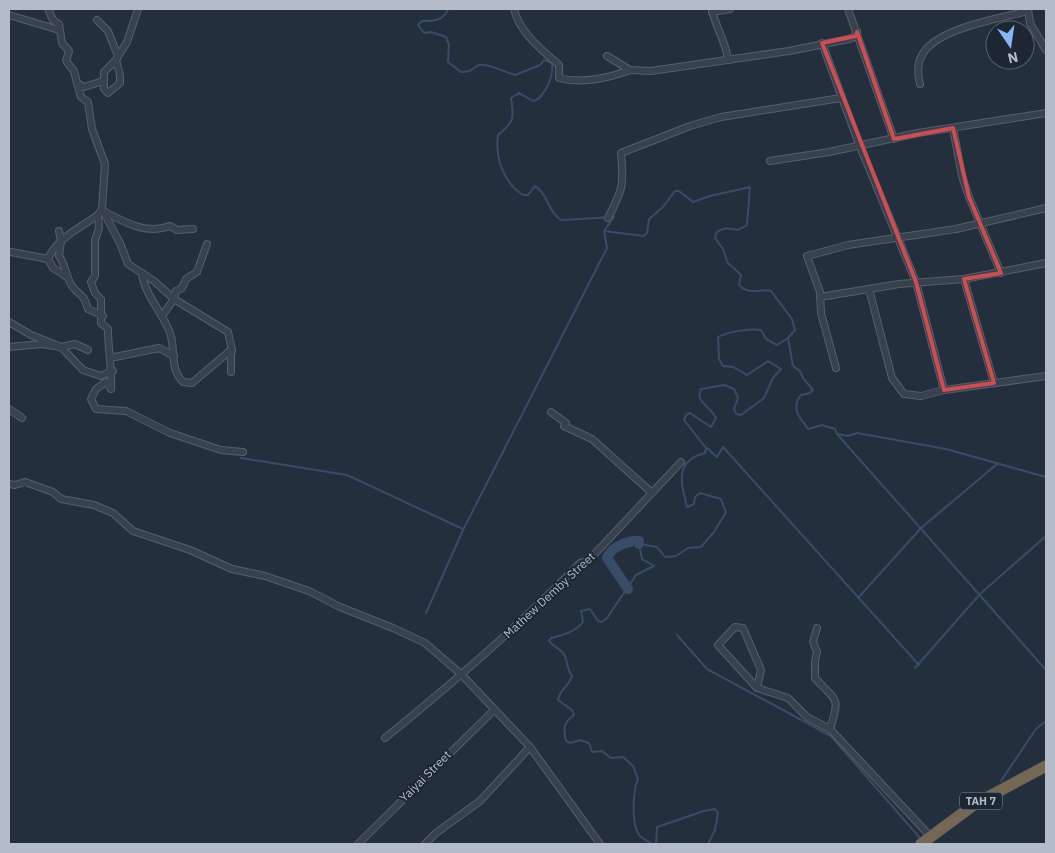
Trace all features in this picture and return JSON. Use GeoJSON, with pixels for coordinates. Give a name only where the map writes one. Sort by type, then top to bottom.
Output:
{"type":"FeatureCollection","features":[{"type":"Feature","properties":{"kind":"highway","name":"TAH 7"},"geometry":{"type":"LineString","coordinates":[[921,844],[975,804],[1046,766]]}},
{"type":"Feature","properties":{"kind":"street"},"geometry":{"type":"LineString","coordinates":[[9,322],[31,335],[61,347],[83,370],[101,376],[112,389],[113,371],[108,329],[102,323],[101,299],[95,293],[91,282],[95,276],[93,262],[94,240],[99,228],[105,164],[92,129],[88,102],[80,97],[74,71],[66,61],[69,51],[62,43],[59,24],[53,20],[48,9]]}},
{"type":"Feature","properties":{"kind":"street"},"geometry":{"type":"LineString","coordinates":[[97,20],[108,31],[117,58],[120,75],[120,83],[108,92],[104,89],[104,72],[117,58],[127,42],[138,9]]}},
{"type":"Feature","properties":{"kind":"street"},"geometry":{"type":"LineString","coordinates":[[514,9],[516,17],[536,45],[559,65],[559,78],[568,81],[599,78],[630,70],[651,71],[795,50],[849,39],[856,36],[857,32]]}},
{"type":"Feature","properties":{"kind":"street"},"geometry":{"type":"LineString","coordinates":[[728,60],[727,49],[715,24],[712,10],[730,9]]}},
{"type":"Feature","properties":{"kind":"street"},"geometry":{"type":"LineString","coordinates":[[848,9],[894,139]]}},
{"type":"Feature","properties":{"kind":"street"},"geometry":{"type":"LineString","coordinates":[[920,84],[918,77],[920,57],[934,42],[960,30],[1024,12],[1027,9],[1030,23],[1046,50]]}},
{"type":"Feature","properties":{"kind":"street"},"geometry":{"type":"LineString","coordinates":[[9,15],[59,30]]}},
{"type":"Feature","properties":{"kind":"street"},"geometry":{"type":"LineString","coordinates":[[822,43],[859,144],[899,236],[916,282],[944,390]]}},
{"type":"Feature","properties":{"kind":"street"},"geometry":{"type":"LineString","coordinates":[[607,56],[630,70]]}},
{"type":"Feature","properties":{"kind":"street"},"geometry":{"type":"LineString","coordinates":[[77,83],[84,87],[103,81]]}},
{"type":"Feature","properties":{"kind":"street"},"geometry":{"type":"LineString","coordinates":[[608,218],[622,193],[622,153],[690,126],[721,117],[841,98]]}},
{"type":"Feature","properties":{"kind":"street"},"geometry":{"type":"LineString","coordinates":[[770,161],[1046,113]]}},
{"type":"Feature","properties":{"kind":"street"},"geometry":{"type":"LineString","coordinates":[[953,128],[962,176],[1000,273]]}},
{"type":"Feature","properties":{"kind":"street"},"geometry":{"type":"LineString","coordinates":[[836,368],[821,313],[820,297],[807,256],[840,246],[979,223],[1046,208]]}},
{"type":"Feature","properties":{"kind":"street"},"geometry":{"type":"LineString","coordinates":[[101,212],[137,227],[158,230],[170,226],[177,230],[193,229]]}},
{"type":"Feature","properties":{"kind":"street"},"geometry":{"type":"LineString","coordinates":[[48,259],[53,248],[82,224],[101,212]]}},
{"type":"Feature","properties":{"kind":"street"},"geometry":{"type":"LineString","coordinates":[[101,212],[120,243],[128,264],[142,273],[174,299],[228,332],[232,349],[192,383],[188,384],[180,378],[174,368],[174,343],[162,316],[143,282],[142,273]]}},
{"type":"Feature","properties":{"kind":"street"},"geometry":{"type":"LineString","coordinates":[[59,230],[61,241],[59,256],[65,264],[73,288],[84,296],[88,309],[103,316]]}},
{"type":"Feature","properties":{"kind":"street"},"geometry":{"type":"LineString","coordinates":[[162,316],[174,299],[176,291],[182,288],[186,280],[197,272],[207,244]]}},
{"type":"Feature","properties":{"kind":"street"},"geometry":{"type":"LineString","coordinates":[[11,252],[48,259]]}},
{"type":"Feature","properties":{"kind":"street"},"geometry":{"type":"LineString","coordinates":[[48,259],[53,268],[68,277]]}},
{"type":"Feature","properties":{"kind":"street"},"geometry":{"type":"LineString","coordinates":[[820,297],[916,282],[964,279],[1046,263]]}},
{"type":"Feature","properties":{"kind":"street"},"geometry":{"type":"LineString","coordinates":[[964,279],[994,383]]}},
{"type":"Feature","properties":{"kind":"street"},"geometry":{"type":"LineString","coordinates":[[869,289],[892,378],[904,394],[921,396],[944,390],[1046,376]]}},
{"type":"Feature","properties":{"kind":"street"},"geometry":{"type":"LineString","coordinates":[[9,347],[42,344],[61,347],[75,344],[88,350]]}},
{"type":"Feature","properties":{"kind":"street"},"geometry":{"type":"LineString","coordinates":[[110,358],[158,348],[174,356]]}},
{"type":"Feature","properties":{"kind":"street"},"geometry":{"type":"LineString","coordinates":[[101,376],[113,371]]}},
{"type":"Feature","properties":{"kind":"street"},"geometry":{"type":"LineString","coordinates":[[106,382],[96,389],[91,399],[96,409],[126,411],[154,423],[170,433],[221,450],[243,452]]}},
{"type":"Feature","properties":{"kind":"street"},"geometry":{"type":"LineString","coordinates":[[9,409],[20,416],[9,414]]}},
{"type":"Feature","properties":{"kind":"street"},"geometry":{"type":"LineString","coordinates":[[551,412],[566,424],[564,426],[592,439],[651,492]]}},
{"type":"Feature","properties":{"kind":"street","name":"Mathew Demby Street"},"geometry":{"type":"LineString","coordinates":[[384,738],[462,675],[534,610],[580,563],[588,561],[681,462]]}},
{"type":"Feature","properties":{"kind":"street"},"geometry":{"type":"LineString","coordinates":[[9,484],[15,485],[24,482],[53,492],[61,499],[94,505],[113,513],[133,531],[190,550],[232,569],[264,576],[309,590],[340,607],[425,643],[462,675],[530,747],[600,844]]}},
{"type":"Feature","properties":{"kind":"street"},"geometry":{"type":"LineString","coordinates":[[757,688],[761,670],[743,628],[735,627],[718,645],[757,688],[788,698],[807,717],[830,729],[930,836]]}},
{"type":"Feature","properties":{"kind":"street"},"geometry":{"type":"LineString","coordinates":[[817,628],[813,642],[817,652],[815,678],[832,693],[837,703],[830,729]]}},
{"type":"Feature","properties":{"kind":"street","name":"Yaiyai Street"},"geometry":{"type":"LineString","coordinates":[[358,844],[494,710]]}},
{"type":"Feature","properties":{"kind":"street"},"geometry":{"type":"LineString","coordinates":[[426,844],[436,833],[480,801],[530,747]]}},
{"type":"Feature","properties":{"kind":"highlighted area"},"geometry":{"type":"Polygon","coordinates":[[[857,32],[894,139],[953,128],[969,197],[1001,273],[964,279],[994,383],[944,390],[916,282],[822,43],[856,36],[857,32]]]}},
{"type":"Feature","properties":{"kind":"waterway"},"geometry":{"type":"LineString","coordinates":[[448,9],[441,18],[422,21],[418,25],[424,33],[431,32],[446,37],[449,45],[448,62],[461,72],[470,71],[482,64],[515,75],[540,65],[544,60],[552,63],[552,73],[549,82],[538,99],[533,101],[519,93],[511,98],[512,119],[508,126],[498,135],[499,160],[506,176],[516,190],[523,195],[528,195],[535,186],[561,220],[614,217],[604,231],[644,236],[647,233],[649,219],[663,207],[675,191],[679,191],[693,202],[750,187],[747,225],[738,230],[729,228],[721,230],[716,233],[715,238],[723,249],[727,262],[741,275],[739,285],[751,291],[771,291],[792,319],[795,330],[788,338],[777,345],[766,339],[761,330],[739,331],[718,337],[719,359],[723,366],[733,367],[747,375],[768,361],[781,369],[773,378],[764,398],[741,415],[736,414],[734,409],[738,398],[734,389],[724,385],[701,389],[700,399],[716,418],[711,427],[690,413],[686,415],[684,420],[706,448],[705,453],[688,461],[684,467],[682,481],[687,507],[694,504],[695,497],[700,493],[721,499],[726,512],[714,532],[701,547],[688,548],[676,556],[665,557],[657,547],[639,544],[642,559],[654,566],[636,575],[607,618],[602,622],[598,621],[590,609],[581,611],[583,622],[580,625],[568,633],[551,638],[549,641],[563,653],[572,676],[558,700],[572,710],[574,715],[565,726],[566,741],[570,743],[580,740],[589,743],[592,752],[602,751],[611,758],[623,757],[633,766],[638,779],[634,799],[636,830],[639,835],[652,844]]}},
{"type":"Feature","properties":{"kind":"waterway"},"geometry":{"type":"LineString","coordinates":[[426,613],[463,530],[607,248],[604,231]]}},
{"type":"Feature","properties":{"kind":"waterway"},"geometry":{"type":"LineString","coordinates":[[788,338],[793,366],[800,371],[813,390],[810,393],[801,395],[796,405],[797,413],[808,429],[822,425],[835,429],[837,434],[848,436],[857,433],[946,449],[1046,477]]}},
{"type":"Feature","properties":{"kind":"waterway"},"geometry":{"type":"LineString","coordinates":[[837,434],[1046,670]]}},
{"type":"Feature","properties":{"kind":"waterway"},"geometry":{"type":"LineString","coordinates":[[707,448],[717,457],[723,447],[919,665]]}},
{"type":"Feature","properties":{"kind":"waterway"},"geometry":{"type":"LineString","coordinates":[[241,458],[347,475],[463,529]]}},
{"type":"Feature","properties":{"kind":"waterway"},"geometry":{"type":"LineString","coordinates":[[858,598],[921,528],[997,464]]}},
{"type":"Feature","properties":{"kind":"waterway"},"geometry":{"type":"LineString","coordinates":[[915,668],[980,594],[1046,536]]}},
{"type":"Feature","properties":{"kind":"waterway"},"geometry":{"type":"LineString","coordinates":[[628,589],[607,558],[620,545],[635,541],[639,541],[639,544]]}},
{"type":"Feature","properties":{"kind":"waterway"},"geometry":{"type":"LineString","coordinates":[[677,635],[707,669],[831,736],[920,838]]}},
{"type":"Feature","properties":{"kind":"waterway"},"geometry":{"type":"LineString","coordinates":[[1001,781],[1036,729],[1046,721]]}},
{"type":"Feature","properties":{"kind":"waterway"},"geometry":{"type":"LineString","coordinates":[[656,844],[657,827],[715,809],[718,813],[715,830],[708,844]]}}]}
